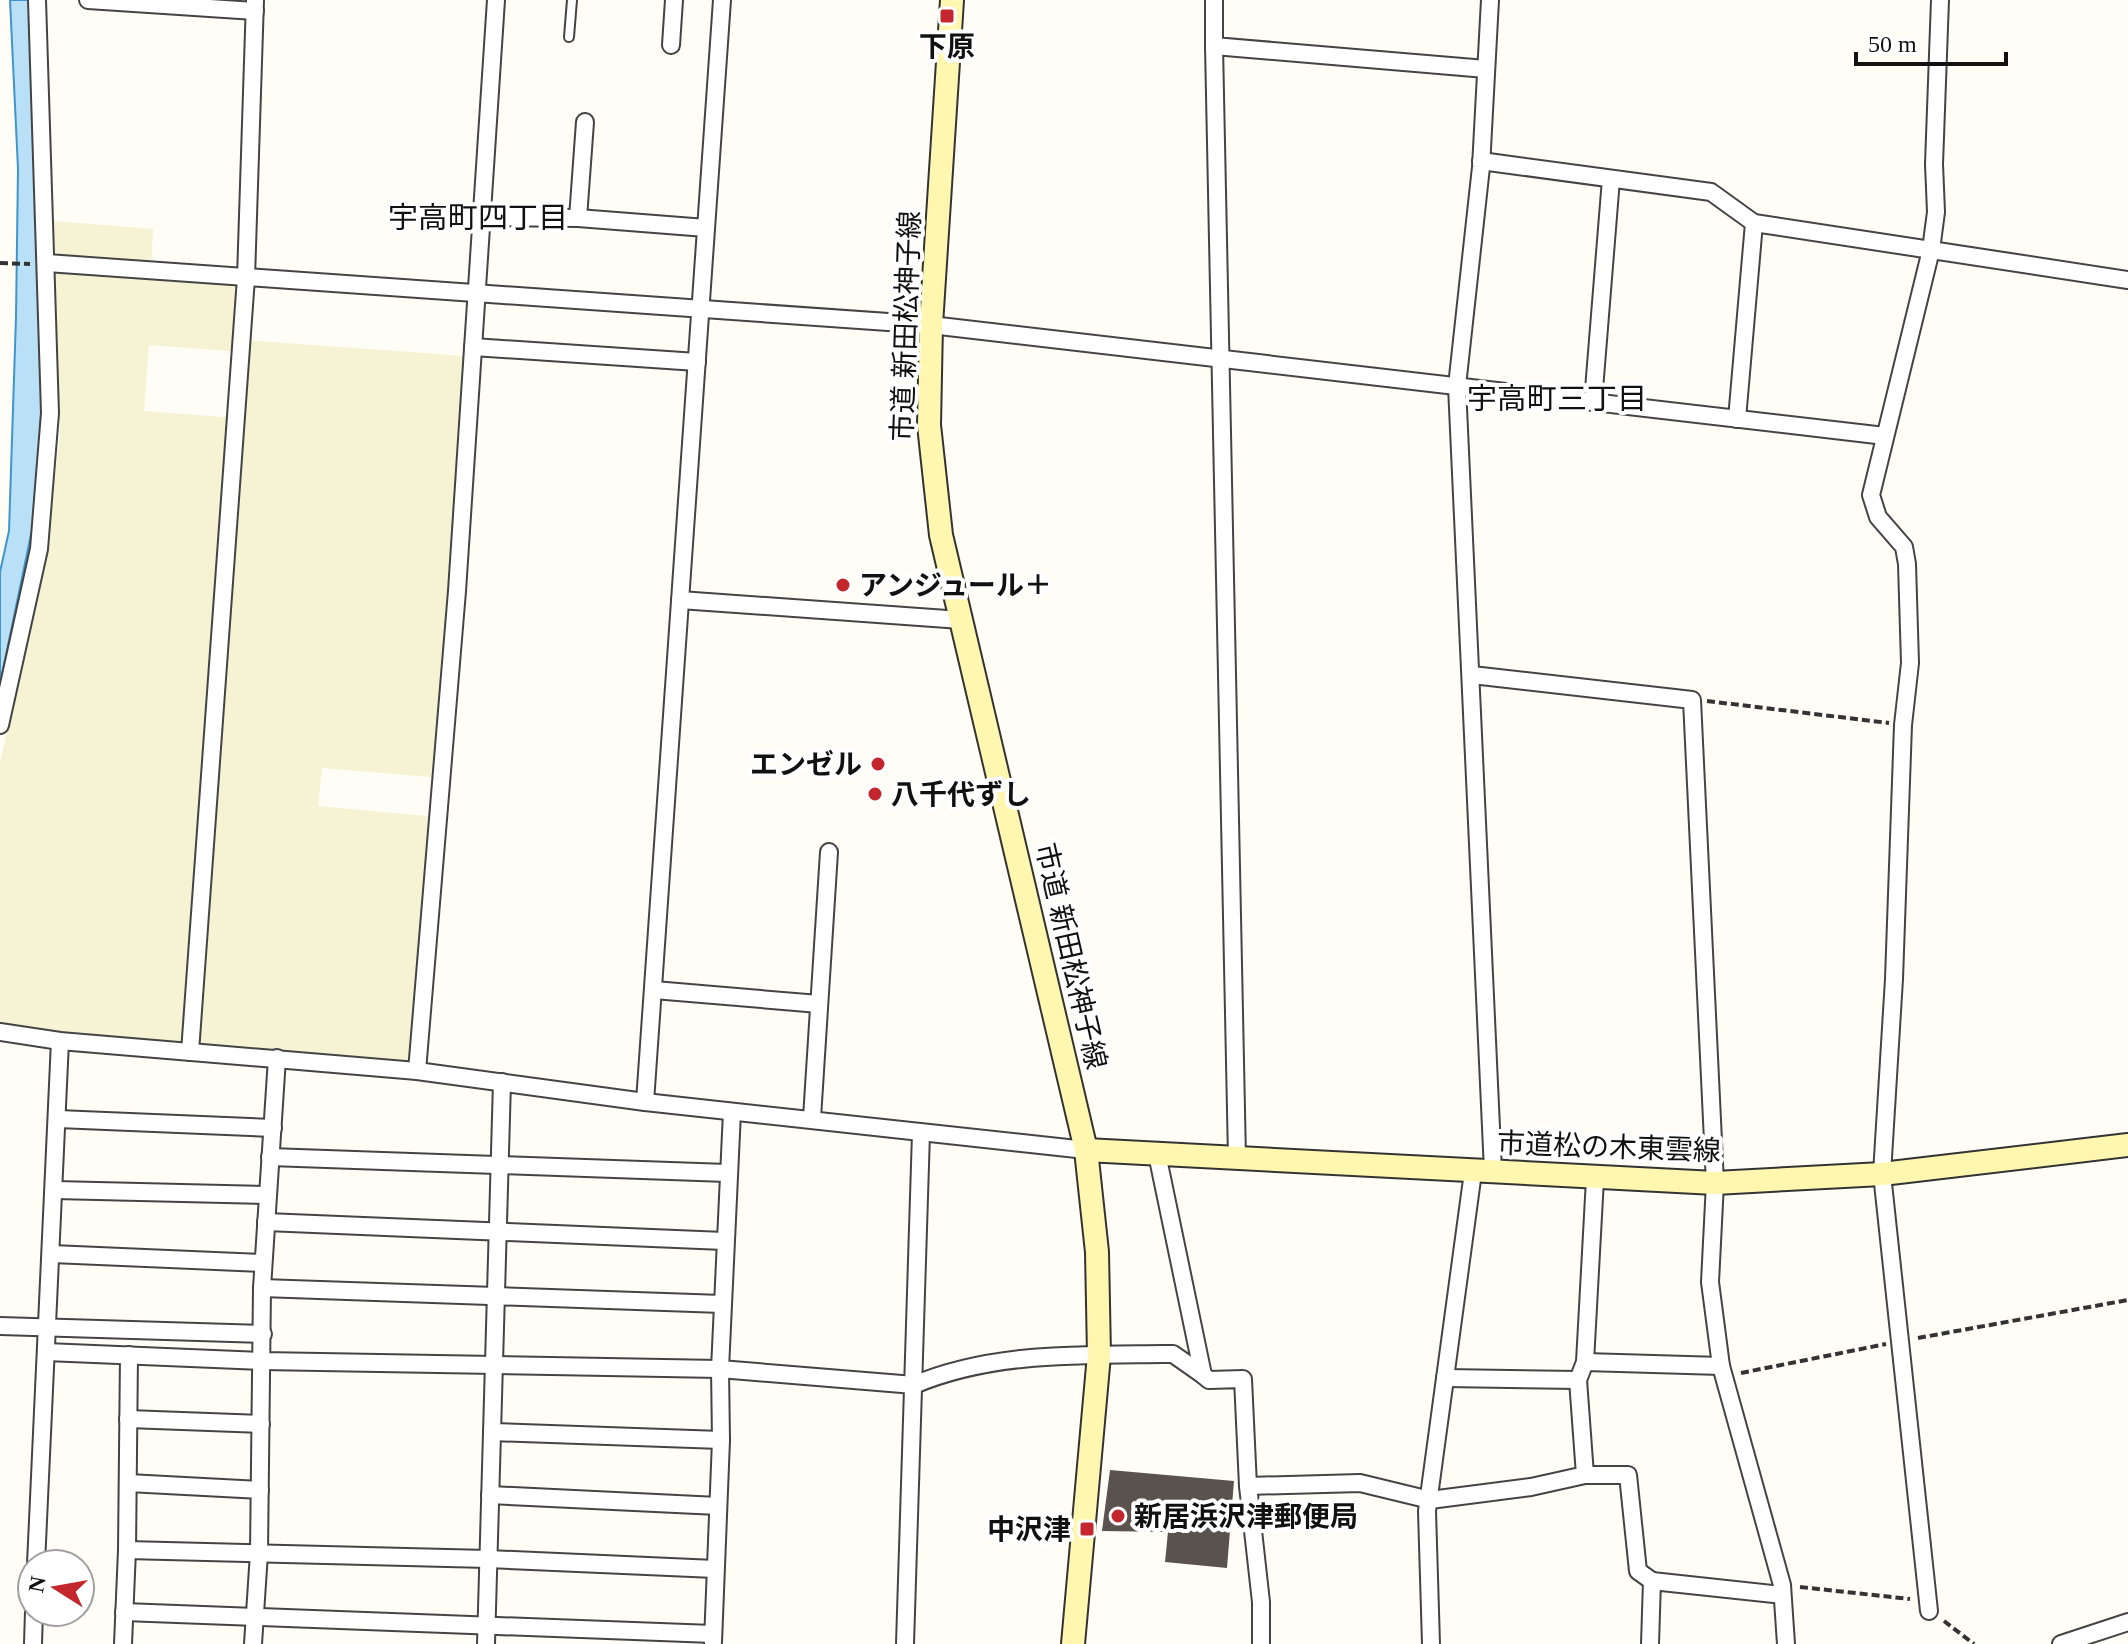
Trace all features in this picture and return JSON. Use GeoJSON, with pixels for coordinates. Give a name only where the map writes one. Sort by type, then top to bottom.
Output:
{"type":"FeatureCollection","features":[{"type":"Feature","properties":{"kind":"street"},"geometry":{"type":"LineString","coordinates":[[0,725],[39,549],[46,497],[50,413],[37,0]]}},
{"type":"Feature","properties":{"kind":"street"},"geometry":{"type":"LineString","coordinates":[[88,0],[255,6],[246,278],[190,1052]]}},
{"type":"Feature","properties":{"kind":"street"},"geometry":{"type":"LineString","coordinates":[[417,1071],[473,347],[496,0]]}},
{"type":"Feature","properties":{"kind":"street"},"geometry":{"type":"LineString","coordinates":[[671,45],[674,0]]}},
{"type":"Feature","properties":{"kind":"street"},"geometry":{"type":"LineString","coordinates":[[645,1102],[722,0]]}},
{"type":"Feature","properties":{"kind":"street","name":"市道 新田松神子線"},"geometry":{"type":"LineString","coordinates":[[952,0],[931,325],[929,425],[941,535],[1086,1150],[1097,1252],[1099,1355],[1073,1644]]}},
{"type":"Feature","properties":{"kind":"street"},"geometry":{"type":"LineString","coordinates":[[1214,0],[1237,1158]]}},
{"type":"Feature","properties":{"kind":"street"},"geometry":{"type":"LineString","coordinates":[[1431,1644],[1427,1592],[1430,1500],[1445,1378],[1483,1172],[1472,675],[1457,386],[1481,161],[1490,0]]}},
{"type":"Feature","properties":{"kind":"street"},"geometry":{"type":"LineString","coordinates":[[1929,1611],[1882,1174],[1894,979],[1903,725],[1910,663],[1907,564],[1904,547],[1878,517],[1871,495],[1931,250],[1936,212],[1934,164],[1940,0]]}},
{"type":"Feature","properties":{"kind":"street"},"geometry":{"type":"LineString","coordinates":[[1214,46],[1486,69]]}},
{"type":"Feature","properties":{"kind":"street"},"geometry":{"type":"LineString","coordinates":[[578,218],[585,122]]}},
{"type":"Feature","properties":{"kind":"street"},"geometry":{"type":"LineString","coordinates":[[1481,161],[1711,192],[1754,223],[2128,280]]}},
{"type":"Feature","properties":{"kind":"street"},"geometry":{"type":"LineString","coordinates":[[1593,402],[1611,179]]}},
{"type":"Feature","properties":{"kind":"street"},"geometry":{"type":"LineString","coordinates":[[480,217],[578,218],[706,228]]}},
{"type":"Feature","properties":{"kind":"street"},"geometry":{"type":"LineString","coordinates":[[1737,419],[1754,223]]}},
{"type":"Feature","properties":{"kind":"street"},"geometry":{"type":"LineString","coordinates":[[47,263],[931,325],[1885,436]]}},
{"type":"Feature","properties":{"kind":"street"},"geometry":{"type":"LineString","coordinates":[[473,347],[697,362]]}},
{"type":"Feature","properties":{"kind":"street"},"geometry":{"type":"LineString","coordinates":[[680,600],[961,620]]}},
{"type":"Feature","properties":{"kind":"street"},"geometry":{"type":"LineString","coordinates":[[1472,675],[1692,700],[1715,1183],[1710,1282],[1723,1372],[1782,1590],[1786,1644]]}},
{"type":"Feature","properties":{"kind":"street"},"geometry":{"type":"LineString","coordinates":[[812,1118],[829,852]]}},
{"type":"Feature","properties":{"kind":"street"},"geometry":{"type":"LineString","coordinates":[[654,990],[819,1004]]}},
{"type":"Feature","properties":{"kind":"street"},"geometry":{"type":"LineString","coordinates":[[0,1032],[60,1041],[417,1071],[645,1102],[1086,1150]]}},
{"type":"Feature","properties":{"kind":"street"},"geometry":{"type":"LineString","coordinates":[[37,1548],[60,1041]]}},
{"type":"Feature","properties":{"kind":"street"},"geometry":{"type":"LineString","coordinates":[[253,1644],[259,1553],[263,1263],[277,1058]]}},
{"type":"Feature","properties":{"kind":"street"},"geometry":{"type":"LineString","coordinates":[[486,1644],[502,1082]]}},
{"type":"Feature","properties":{"kind":"street"},"geometry":{"type":"LineString","coordinates":[[124,1612],[255,1619],[486,1624],[713,1639],[721,1440],[724,1241],[732,1112]]}},
{"type":"Feature","properties":{"kind":"street"},"geometry":{"type":"LineString","coordinates":[[58,1119],[273,1128]]}},
{"type":"Feature","properties":{"kind":"street"},"geometry":{"type":"LineString","coordinates":[[905,1644],[921,1133]]}},
{"type":"Feature","properties":{"kind":"street","name":"市道松の木東雲線"},"geometry":{"type":"LineString","coordinates":[[1086,1150],[1715,1183],[1882,1174],[2128,1145]]}},
{"type":"Feature","properties":{"kind":"street"},"geometry":{"type":"LineString","coordinates":[[1157,1154],[1203,1375]]}},
{"type":"Feature","properties":{"kind":"street"},"geometry":{"type":"LineString","coordinates":[[270,1157],[727,1173]]}},
{"type":"Feature","properties":{"kind":"street"},"geometry":{"type":"LineString","coordinates":[[1585,1475],[1578,1380],[1585,1362],[1595,1179]]}},
{"type":"Feature","properties":{"kind":"street"},"geometry":{"type":"LineString","coordinates":[[55,1190],[268,1195]]}},
{"type":"Feature","properties":{"kind":"street"},"geometry":{"type":"LineString","coordinates":[[266,1222],[724,1241]]}},
{"type":"Feature","properties":{"kind":"street"},"geometry":{"type":"LineString","coordinates":[[52,1254],[263,1263]]}},
{"type":"Feature","properties":{"kind":"street"},"geometry":{"type":"LineString","coordinates":[[262,1288],[722,1304]]}},
{"type":"Feature","properties":{"kind":"street"},"geometry":{"type":"LineString","coordinates":[[0,1326],[263,1334]]}},
{"type":"Feature","properties":{"kind":"street"},"geometry":{"type":"LineString","coordinates":[[46,1352],[262,1361],[720,1369],[914,1385],[937,1375],[1007,1360],[1173,1354],[1209,1380],[1243,1379],[1248,1486],[1261,1602],[1261,1644]]}},
{"type":"Feature","properties":{"kind":"street"},"geometry":{"type":"LineString","coordinates":[[123,1644],[129,1355]]}},
{"type":"Feature","properties":{"kind":"street"},"geometry":{"type":"LineString","coordinates":[[1585,1362],[1723,1372]]}},
{"type":"Feature","properties":{"kind":"street"},"geometry":{"type":"LineString","coordinates":[[1445,1378],[1578,1380]]}},
{"type":"Feature","properties":{"kind":"street"},"geometry":{"type":"LineString","coordinates":[[128,1419],[261,1424]]}},
{"type":"Feature","properties":{"kind":"street"},"geometry":{"type":"LineString","coordinates":[[492,1432],[721,1440]]}},
{"type":"Feature","properties":{"kind":"street"},"geometry":{"type":"LineString","coordinates":[[1248,1486],[1360,1483],[1430,1500],[1517,1489],[1585,1475],[1628,1475],[1638,1571],[1652,1581],[1782,1590]]}},
{"type":"Feature","properties":{"kind":"street"},"geometry":{"type":"LineString","coordinates":[[128,1483],[260,1490]]}},
{"type":"Feature","properties":{"kind":"street"},"geometry":{"type":"LineString","coordinates":[[490,1495],[718,1506]]}},
{"type":"Feature","properties":{"kind":"street"},"geometry":{"type":"LineString","coordinates":[[127,1550],[488,1559],[715,1569]]}},
{"type":"Feature","properties":{"kind":"street"},"geometry":{"type":"LineString","coordinates":[[1650,1644],[1652,1581]]}},
{"type":"Feature","properties":{"kind":"street"},"geometry":{"type":"LineString","coordinates":[[2061,1644],[2128,1622]]}},
{"type":"Feature","properties":{"kind":"lane"},"geometry":{"type":"LineString","coordinates":[[569,37],[572,0]]}},
{"type":"Feature","properties":{"kind":"path"},"geometry":{"type":"LineString","coordinates":[[0,263],[12,263]]}},
{"type":"Feature","properties":{"kind":"path"},"geometry":{"type":"LineString","coordinates":[[1692,700],[1903,725]]}},
{"type":"Feature","properties":{"kind":"path"},"geometry":{"type":"LineString","coordinates":[[1723,1372],[2128,1300]]}},
{"type":"Feature","properties":{"kind":"path"},"geometry":{"type":"LineString","coordinates":[[1782,1590],[1914,1599],[1974,1644]]}},
{"type":"Feature","properties":{"kind":"shaded area"},"geometry":{"type":"Polygon","coordinates":[[[54,221],[153,229],[151,269],[246,278],[242,340],[465,356],[441,778],[322,768],[318,806],[438,817],[417,1071],[190,1052],[0,1024],[0,763],[45,558],[60,435],[54,221]],[[149,345],[144,411],[236,418],[241,352],[149,345]]]}},
{"type":"Feature","properties":{"kind":"water"},"geometry":{"type":"Polygon","coordinates":[[[10,0],[29,0],[42,401],[34,520],[0,684],[0,572],[9,531],[16,317],[18,169],[10,0]]]}},
{"type":"Feature","properties":{"kind":"building"},"geometry":{"type":"Polygon","coordinates":[[[1110,1470],[1234,1481],[1227,1568],[1165,1562],[1168,1532],[1102,1531],[1110,1470]]]}},
{"type":"Feature","properties":{"kind":"place","name":"下原"},"geometry":{"type":"Point","coordinates":[947,16]}},
{"type":"Feature","properties":{"kind":"place","name":"アンジュール＋"},"geometry":{"type":"Point","coordinates":[843,585]}},
{"type":"Feature","properties":{"kind":"place","name":"エンゼル"},"geometry":{"type":"Point","coordinates":[878,764]}},
{"type":"Feature","properties":{"kind":"place","name":"八千代ずし"},"geometry":{"type":"Point","coordinates":[875,794]}},
{"type":"Feature","properties":{"kind":"place","name":"新居浜沢津郵便局"},"geometry":{"type":"Point","coordinates":[1118,1516]}},
{"type":"Feature","properties":{"kind":"place","name":"中沢津"},"geometry":{"type":"Point","coordinates":[1087,1529]}},
{"type":"Feature","properties":{"kind":"district","name":"宇高町四丁目"},"geometry":{"type":"Point","coordinates":[478,217]}},
{"type":"Feature","properties":{"kind":"district","name":"宇高町三丁目"},"geometry":{"type":"Point","coordinates":[1557,398]}}]}
